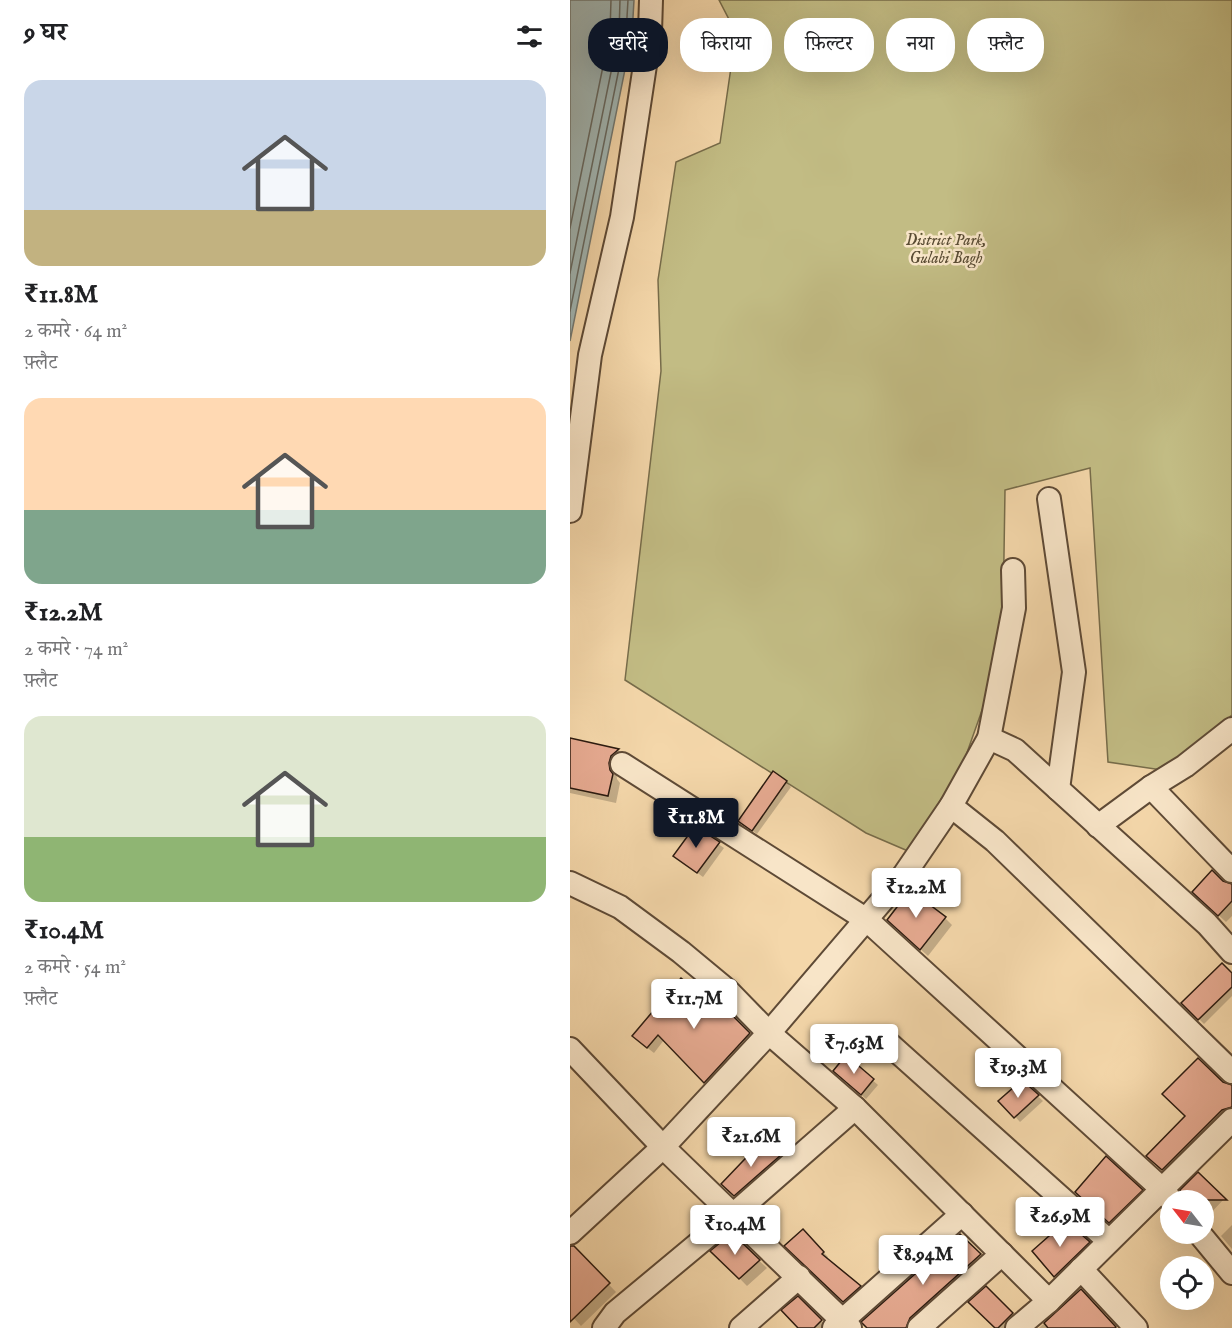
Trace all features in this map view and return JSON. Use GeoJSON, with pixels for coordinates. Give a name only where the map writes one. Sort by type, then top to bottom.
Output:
{"type":"FeatureCollection","features":[{"type":"Feature","properties":{"kind":"street"},"geometry":{"type":"LineString","coordinates":[[570,511],[590,355],[622,217],[650,32],[651,0]]}},
{"type":"Feature","properties":{"kind":"street"},"geometry":{"type":"LineString","coordinates":[[1049,499],[1074,672],[1058,789]]}},
{"type":"Feature","properties":{"kind":"street"},"geometry":{"type":"LineString","coordinates":[[570,1233],[663,1147],[769,1033],[904,875],[951,806],[989,738],[1014,608],[1013,570]]}},
{"type":"Feature","properties":{"kind":"street"},"geometry":{"type":"LineString","coordinates":[[1098,826],[1151,787],[1185,766],[1232,729]]}},
{"type":"Feature","properties":{"kind":"street"},"geometry":{"type":"LineString","coordinates":[[989,738],[1015,750],[1207,924],[1232,952]]}},
{"type":"Feature","properties":{"kind":"street"},"geometry":{"type":"LineString","coordinates":[[622,764],[867,920],[1162,1190]]}},
{"type":"Feature","properties":{"kind":"street"},"geometry":{"type":"LineString","coordinates":[[1151,787],[1232,871]]}},
{"type":"Feature","properties":{"kind":"street"},"geometry":{"type":"LineString","coordinates":[[951,806],[995,841],[1232,1072]]}},
{"type":"Feature","properties":{"kind":"street"},"geometry":{"type":"LineString","coordinates":[[570,883],[620,907],[681,952],[728,991],[769,1033],[855,1108],[1048,1301]]}},
{"type":"Feature","properties":{"kind":"street"},"geometry":{"type":"LineString","coordinates":[[888,1043],[1109,1241]]}},
{"type":"Feature","properties":{"kind":"street"},"geometry":{"type":"LineString","coordinates":[[570,1048],[663,1147],[799,1277],[842,1325],[962,1214]]}},
{"type":"Feature","properties":{"kind":"street"},"geometry":{"type":"LineString","coordinates":[[604,1328],[615,1314],[855,1108]]}},
{"type":"Feature","properties":{"kind":"street"},"geometry":{"type":"LineString","coordinates":[[1170,1190],[1232,1120]]}},
{"type":"Feature","properties":{"kind":"street"},"geometry":{"type":"LineString","coordinates":[[1017,1328],[1109,1241],[1160,1199]]}},
{"type":"Feature","properties":{"kind":"street"},"geometry":{"type":"LineString","coordinates":[[1208,1244],[1232,1273]]}},
{"type":"Feature","properties":{"kind":"street"},"geometry":{"type":"LineString","coordinates":[[919,1328],[1002,1254]]}},
{"type":"Feature","properties":{"kind":"street"},"geometry":{"type":"LineString","coordinates":[[1081,1269],[1136,1328]]}},
{"type":"Feature","properties":{"kind":"street"},"geometry":{"type":"LineString","coordinates":[[741,1328],[799,1277]]}},
{"type":"Feature","properties":{"kind":"green space","name":"District Park, Gulabi Bagh"},"geometry":{"type":"Polygon","coordinates":[[[719,0],[1232,0],[1232,715],[1162,770],[1108,762],[1090,468],[1005,490],[1003,618],[986,699],[958,778],[908,851],[866,833],[625,680],[661,371],[658,280],[676,162],[720,143],[730,72],[772,72],[772,18],[728,18],[719,0]]]}},
{"type":"Feature","properties":{"kind":"water"},"geometry":{"type":"Polygon","coordinates":[[[570,0],[634,0],[633,18],[588,18],[588,72],[625,72],[570,341],[570,0]]]}},
{"type":"Feature","properties":{"kind":"building"},"geometry":{"type":"Polygon","coordinates":[[[570,738],[619,749],[611,756],[609,763],[613,774],[608,796],[570,788],[570,738]]]}},
{"type":"Feature","properties":{"kind":"building"},"geometry":{"type":"Polygon","coordinates":[[[773,771],[787,781],[752,831],[738,821],[773,771]]]}},
{"type":"Feature","properties":{"kind":"building"},"geometry":{"type":"Polygon","coordinates":[[[695,826],[720,842],[697,873],[673,856],[695,826]]]}},
{"type":"Feature","properties":{"kind":"building"},"geometry":{"type":"Polygon","coordinates":[[[1212,870],[1223,881],[1232,884],[1232,901],[1218,916],[1192,892],[1212,870]]]}},
{"type":"Feature","properties":{"kind":"building"},"geometry":{"type":"Polygon","coordinates":[[[910,890],[946,917],[920,950],[887,920],[910,890]]]}},
{"type":"Feature","properties":{"kind":"building"},"geometry":{"type":"Polygon","coordinates":[[[1222,963],[1232,973],[1232,987],[1198,1020],[1181,1003],[1222,963]]]}},
{"type":"Feature","properties":{"kind":"building"},"geometry":{"type":"Polygon","coordinates":[[[681,978],[713,1004],[717,1000],[750,1033],[704,1083],[658,1035],[647,1048],[632,1036],[681,978]]]}},
{"type":"Feature","properties":{"kind":"building"},"geometry":{"type":"Polygon","coordinates":[[[846,1055],[874,1079],[861,1095],[833,1071],[846,1055]]]}},
{"type":"Feature","properties":{"kind":"building"},"geometry":{"type":"Polygon","coordinates":[[[1198,1058],[1223,1082],[1232,1085],[1232,1107],[1222,1110],[1162,1170],[1146,1156],[1185,1116],[1162,1094],[1198,1058]]]}},
{"type":"Feature","properties":{"kind":"building"},"geometry":{"type":"Polygon","coordinates":[[[1022,1080],[1039,1095],[1014,1118],[998,1101],[1022,1080]]]}},
{"type":"Feature","properties":{"kind":"building"},"geometry":{"type":"Polygon","coordinates":[[[763,1140],[781,1155],[734,1196],[721,1184],[763,1140]]]}},
{"type":"Feature","properties":{"kind":"building"},"geometry":{"type":"Polygon","coordinates":[[[1106,1156],[1143,1190],[1109,1223],[1075,1192],[1106,1156]]]}},
{"type":"Feature","properties":{"kind":"building"},"geometry":{"type":"Polygon","coordinates":[[[1198,1172],[1227,1200],[1214,1200],[1214,1190],[1180,1190],[1198,1172]]]}},
{"type":"Feature","properties":{"kind":"building"},"geometry":{"type":"Polygon","coordinates":[[[1066,1221],[1090,1242],[1054,1277],[1032,1251],[1066,1221]]]}},
{"type":"Feature","properties":{"kind":"building"},"geometry":{"type":"Polygon","coordinates":[[[803,1229],[824,1252],[822,1254],[861,1286],[843,1302],[784,1246],[803,1229]]]}},
{"type":"Feature","properties":{"kind":"building"},"geometry":{"type":"Polygon","coordinates":[[[732,1233],[760,1260],[739,1279],[710,1251],[732,1233]]]}},
{"type":"Feature","properties":{"kind":"building"},"geometry":{"type":"Polygon","coordinates":[[[960,1234],[981,1254],[910,1318],[906,1328],[867,1328],[861,1322],[960,1234]]]}},
{"type":"Feature","properties":{"kind":"building"},"geometry":{"type":"Polygon","coordinates":[[[570,1246],[574,1246],[610,1283],[570,1322],[570,1246]]]}},
{"type":"Feature","properties":{"kind":"building"},"geometry":{"type":"Polygon","coordinates":[[[986,1286],[1013,1313],[998,1328],[995,1328],[968,1302],[986,1286]]]}},
{"type":"Feature","properties":{"kind":"building"},"geometry":{"type":"Polygon","coordinates":[[[1081,1289],[1115,1328],[1048,1328],[1044,1323],[1081,1289]]]}},
{"type":"Feature","properties":{"kind":"building"},"geometry":{"type":"Polygon","coordinates":[[[798,1296],[822,1320],[814,1328],[798,1328],[781,1310],[798,1296]]]}}]}
